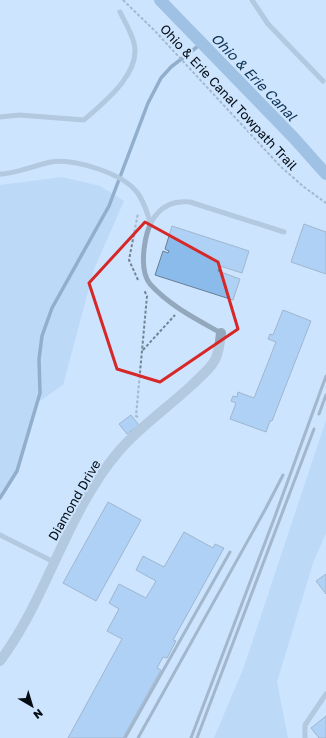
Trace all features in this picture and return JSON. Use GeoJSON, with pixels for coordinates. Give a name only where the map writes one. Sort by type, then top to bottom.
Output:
{"type":"FeatureCollection","features":[{"type":"Feature","properties":{"kind":"street","name":"Diamond Drive"},"geometry":{"type":"LineString","coordinates":[[0,661],[27,618],[54,562],[100,476],[111,461],[136,434],[209,368],[218,354],[221,333]]}},
{"type":"Feature","properties":{"kind":"lane"},"geometry":{"type":"LineString","coordinates":[[252,0],[268,24],[323,81]]}},
{"type":"Feature","properties":{"kind":"lane"},"geometry":{"type":"LineString","coordinates":[[0,117],[19,115],[84,120],[119,89],[131,68],[135,45],[120,12]]}},
{"type":"Feature","properties":{"kind":"lane"},"geometry":{"type":"LineString","coordinates":[[0,174],[53,162],[79,164],[111,175],[129,184],[137,191],[146,208],[151,224]]}},
{"type":"Feature","properties":{"kind":"lane"},"geometry":{"type":"LineString","coordinates":[[221,333],[180,309],[150,284],[145,276],[143,253],[151,224],[158,212],[168,206],[182,202],[204,206],[284,232]]}},
{"type":"Feature","properties":{"kind":"lane"},"geometry":{"type":"LineString","coordinates":[[0,535],[54,562]]}},
{"type":"Feature","properties":{"kind":"lane"},"geometry":{"type":"LineString","coordinates":[[305,738],[305,725],[326,694]]}},
{"type":"Feature","properties":{"kind":"path","name":"Ohio & Erie Canal Towpath Trail"},"geometry":{"type":"LineString","coordinates":[[123,0],[170,47],[281,167],[304,187],[326,203]]}},
{"type":"Feature","properties":{"kind":"path"},"geometry":{"type":"LineString","coordinates":[[138,208],[129,260],[132,270],[140,283]]}},
{"type":"Feature","properties":{"kind":"path"},"geometry":{"type":"LineString","coordinates":[[142,417],[135,417],[148,296],[143,289]]}},
{"type":"Feature","properties":{"kind":"path"},"geometry":{"type":"LineString","coordinates":[[142,350],[180,309]]}},
{"type":"Feature","properties":{"kind":"highlighted area"},"geometry":{"type":"Polygon","coordinates":[[[145,222],[218,262],[238,329],[160,382],[117,369],[89,283],[145,222]]]}},
{"type":"Feature","properties":{"kind":"shaded area"},"geometry":{"type":"Polygon","coordinates":[[[62,177],[100,186],[124,201],[94,269],[63,385],[37,403],[17,471],[0,498],[0,185],[62,177]]]}},
{"type":"Feature","properties":{"kind":"shaded area"},"geometry":{"type":"Polygon","coordinates":[[[326,420],[326,533],[313,563],[277,682],[288,738],[214,738],[244,667],[326,420]]]}},
{"type":"Feature","properties":{"kind":"building"},"geometry":{"type":"Polygon","coordinates":[[[304,224],[326,232],[326,274],[291,262],[304,224]]]}},
{"type":"Feature","properties":{"kind":"building"},"geometry":{"type":"Polygon","coordinates":[[[172,226],[249,251],[242,273],[220,266],[218,271],[240,279],[233,300],[155,275],[163,251],[168,253],[169,251],[165,249],[172,226]]]}},
{"type":"Feature","properties":{"kind":"building"},"geometry":{"type":"Polygon","coordinates":[[[283,310],[311,321],[272,421],[270,421],[266,432],[230,419],[236,403],[231,401],[233,396],[237,397],[238,392],[254,398],[276,342],[268,339],[270,334],[273,335],[283,310]]]}},
{"type":"Feature","properties":{"kind":"building"},"geometry":{"type":"Polygon","coordinates":[[[131,415],[139,425],[127,434],[119,424],[131,415]]]}},
{"type":"Feature","properties":{"kind":"building"},"geometry":{"type":"Polygon","coordinates":[[[108,502],[141,520],[96,601],[63,583],[108,502]]]}},
{"type":"Feature","properties":{"kind":"building"},"geometry":{"type":"Polygon","coordinates":[[[184,532],[213,548],[215,544],[224,548],[173,640],[176,641],[167,658],[163,657],[157,668],[161,670],[123,738],[68,738],[122,639],[107,631],[119,609],[109,603],[119,584],[146,598],[156,581],[136,570],[143,556],[164,567],[184,532]]]}},
{"type":"Feature","properties":{"kind":"building"},"geometry":{"type":"Polygon","coordinates":[[[326,574],[326,594],[316,581],[326,574]]]}},
{"type":"Feature","properties":{"kind":"building"},"geometry":{"type":"Polygon","coordinates":[[[326,716],[326,738],[319,738],[311,728],[326,716]]]}},
{"type":"Feature","properties":{"kind":"waterway","name":"Ohio & Erie Canal"},"geometry":{"type":"LineString","coordinates":[[160,0],[293,137],[326,174]]}},
{"type":"Feature","properties":{"kind":"waterway"},"geometry":{"type":"LineString","coordinates":[[0,498],[17,471],[40,393],[39,359],[42,336],[52,308],[109,206],[148,103],[161,78],[171,67],[202,43]]}},
{"type":"Feature","properties":{"kind":"railway"},"geometry":{"type":"LineString","coordinates":[[191,738],[274,519],[326,376]]}},
{"type":"Feature","properties":{"kind":"railway"},"geometry":{"type":"LineString","coordinates":[[319,414],[326,395]]}},
{"type":"Feature","properties":{"kind":"railway"},"geometry":{"type":"LineString","coordinates":[[197,738],[314,429]]}},
{"type":"Feature","properties":{"kind":"railway"},"geometry":{"type":"LineString","coordinates":[[138,738],[283,475]]}},
{"type":"Feature","properties":{"kind":"railway"},"geometry":{"type":"LineString","coordinates":[[125,738],[230,552]]}}]}
